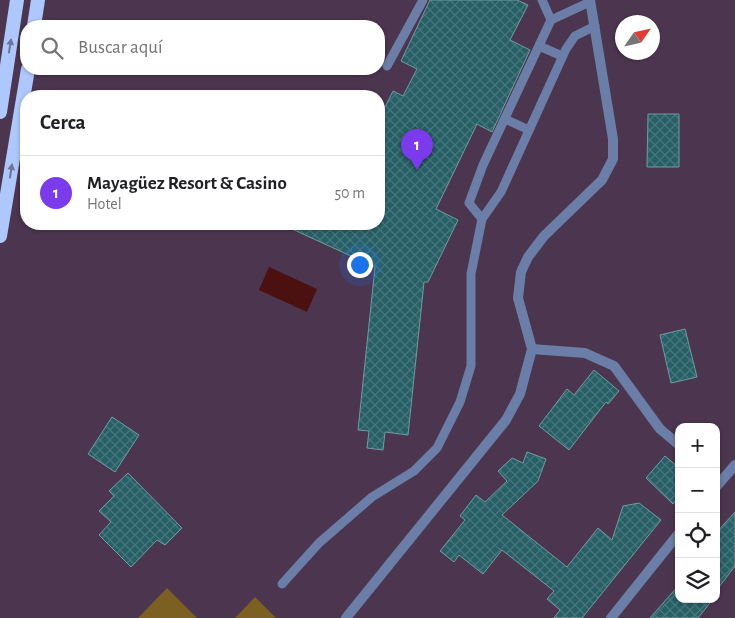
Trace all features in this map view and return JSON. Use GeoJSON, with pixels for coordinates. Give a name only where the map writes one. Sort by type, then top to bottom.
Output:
{"type":"FeatureCollection","features":[{"type":"Feature","properties":{"kind":"highway"},"geometry":{"type":"LineString","coordinates":[[0,112],[17,0]]}},
{"type":"Feature","properties":{"kind":"highway"},"geometry":{"type":"LineString","coordinates":[[36,20],[38,0]]}},
{"type":"Feature","properties":{"kind":"highway"},"geometry":{"type":"LineString","coordinates":[[37,20],[49,0]]}},
{"type":"Feature","properties":{"kind":"highway"},"geometry":{"type":"LineString","coordinates":[[24,90],[27,75]]}},
{"type":"Feature","properties":{"kind":"highway"},"geometry":{"type":"LineString","coordinates":[[0,236],[20,117]]}},
{"type":"Feature","properties":{"kind":"street"},"geometry":{"type":"LineString","coordinates":[[346,618],[506,420],[520,394],[532,349],[518,298],[521,272],[528,257],[544,236],[602,180],[613,160],[613,139],[590,1]]}},
{"type":"Feature","properties":{"kind":"street"},"geometry":{"type":"LineString","coordinates":[[532,349],[585,354],[614,366],[660,429],[675,442]]}},
{"type":"Feature","properties":{"kind":"street"},"geometry":{"type":"LineString","coordinates":[[720,479],[735,465]]}},
{"type":"Feature","properties":{"kind":"street"},"geometry":{"type":"LineString","coordinates":[[610,618],[675,538]]}},
{"type":"Feature","properties":{"kind":"lane"},"geometry":{"type":"LineString","coordinates":[[387,66],[423,0]]}},
{"type":"Feature","properties":{"kind":"lane"},"geometry":{"type":"LineString","coordinates":[[542,0],[551,20]]}},
{"type":"Feature","properties":{"kind":"lane"},"geometry":{"type":"LineString","coordinates":[[482,219],[469,203],[551,20],[590,1]]}},
{"type":"Feature","properties":{"kind":"lane"},"geometry":{"type":"LineString","coordinates":[[282,584],[319,543],[372,497],[414,472],[437,448],[460,402],[471,366],[471,274],[482,219],[501,192],[562,56],[575,36],[594,26]]}},
{"type":"Feature","properties":{"kind":"lane"},"geometry":{"type":"LineString","coordinates":[[539,46],[562,56]]}},
{"type":"Feature","properties":{"kind":"lane"},"geometry":{"type":"LineString","coordinates":[[505,119],[529,130]]}},
{"type":"Feature","properties":{"kind":"shaded area"},"geometry":{"type":"Polygon","coordinates":[[[269,267],[317,289],[307,312],[259,290],[269,267]]]}},
{"type":"Feature","properties":{"kind":"shaded area"},"geometry":{"type":"Polygon","coordinates":[[[167,588],[197,618],[138,618],[167,588]]]}},
{"type":"Feature","properties":{"kind":"shaded area"},"geometry":{"type":"Polygon","coordinates":[[[255,597],[276,618],[235,618],[255,597]]]}},
{"type":"Feature","properties":{"kind":"building"},"geometry":{"type":"Polygon","coordinates":[[[430,0],[517,0],[528,5],[510,40],[530,50],[492,132],[477,124],[436,209],[458,220],[428,282],[424,282],[408,435],[385,432],[383,450],[367,448],[369,431],[358,430],[375,267],[294,230],[385,230],[385,107],[393,91],[403,96],[417,69],[401,61],[430,0]]]}},
{"type":"Feature","properties":{"kind":"building"},"geometry":{"type":"Polygon","coordinates":[[[648,114],[679,114],[679,167],[647,167],[648,114]]]}},
{"type":"Feature","properties":{"kind":"building"},"geometry":{"type":"Polygon","coordinates":[[[685,329],[697,377],[671,383],[660,335],[685,329]]]}},
{"type":"Feature","properties":{"kind":"building"},"geometry":{"type":"Polygon","coordinates":[[[594,370],[619,391],[608,404],[606,402],[569,450],[539,426],[567,389],[574,395],[594,370]]]}},
{"type":"Feature","properties":{"kind":"building"},"geometry":{"type":"Polygon","coordinates":[[[112,417],[139,435],[115,472],[88,454],[112,417]]]}},
{"type":"Feature","properties":{"kind":"building"},"geometry":{"type":"Polygon","coordinates":[[[527,452],[546,459],[538,481],[502,515],[567,567],[598,528],[612,540],[623,506],[639,503],[661,520],[582,618],[554,618],[560,610],[547,599],[554,591],[502,550],[483,574],[459,555],[454,562],[440,551],[465,520],[460,516],[476,495],[485,502],[507,481],[498,471],[512,458],[523,463],[527,452]]]}},
{"type":"Feature","properties":{"kind":"building"},"geometry":{"type":"Polygon","coordinates":[[[665,456],[675,465],[675,501],[673,504],[646,478],[665,456]]]}},
{"type":"Feature","properties":{"kind":"building"},"geometry":{"type":"Polygon","coordinates":[[[128,473],[182,528],[165,545],[157,540],[131,567],[99,535],[111,522],[99,511],[114,496],[109,491],[128,473]]]}},
{"type":"Feature","properties":{"kind":"building"},"geometry":{"type":"Polygon","coordinates":[[[735,512],[735,566],[720,586],[720,558],[720,529],[735,512]]]}},
{"type":"Feature","properties":{"kind":"building"},"geometry":{"type":"Polygon","coordinates":[[[675,590],[675,603],[710,603],[698,618],[650,618],[675,590]]]}},
{"type":"Feature","properties":{"kind":"place","name":"Mayagüez Resort & Casino"},"geometry":{"type":"Point","coordinates":[417,170]}}]}
